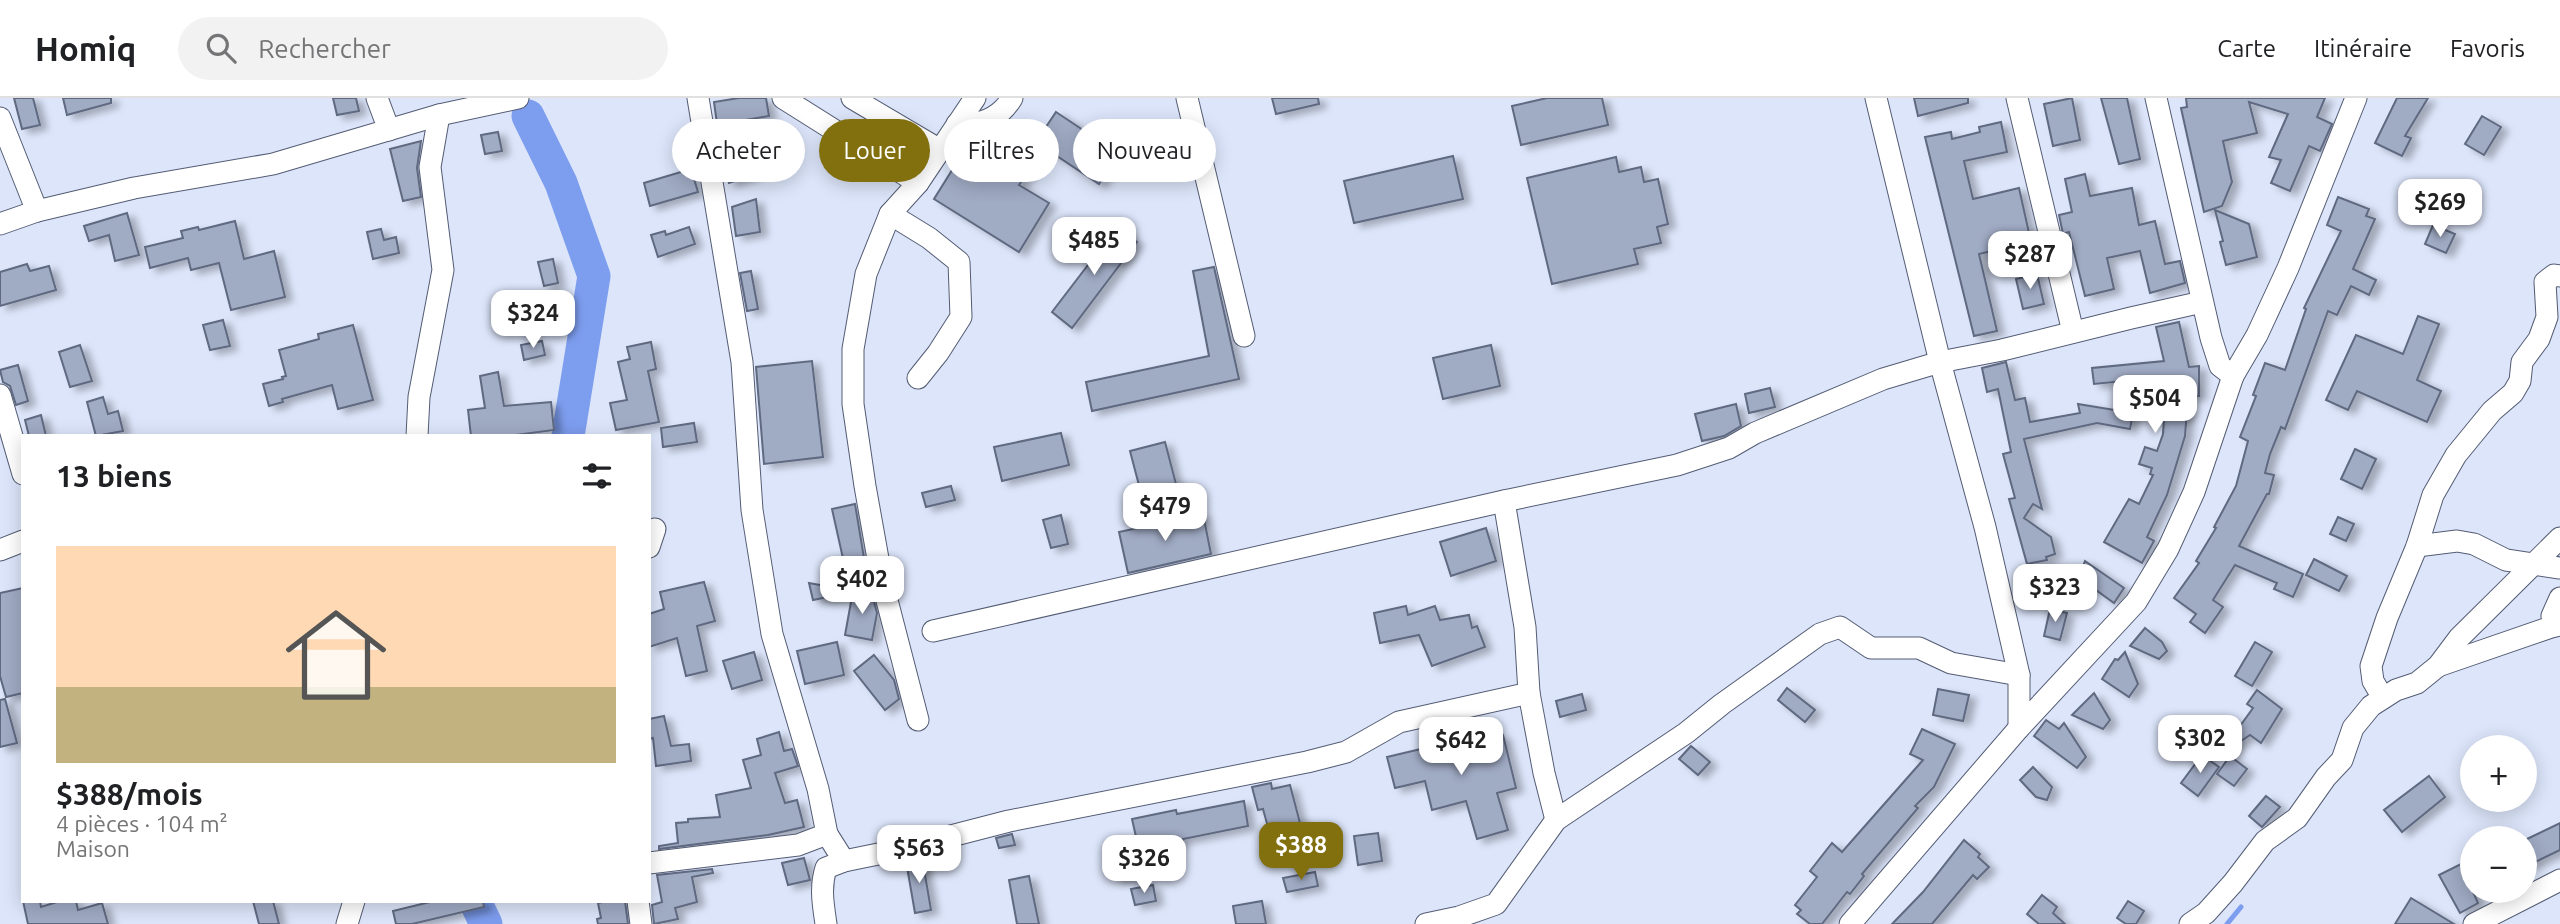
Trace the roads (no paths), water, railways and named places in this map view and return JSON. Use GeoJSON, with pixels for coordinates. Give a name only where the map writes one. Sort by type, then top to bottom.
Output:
{"type":"FeatureCollection","features":[{"type":"Feature","properties":{"kind":"street"},"geometry":{"type":"LineString","coordinates":[[377,98],[389,130]]}},
{"type":"Feature","properties":{"kind":"street"},"geometry":{"type":"LineString","coordinates":[[0,224],[37,211],[134,188],[273,164],[439,115],[518,98]]}},
{"type":"Feature","properties":{"kind":"street"},"geometry":{"type":"LineString","coordinates":[[698,98],[742,362],[752,510],[772,634],[818,789],[827,834],[844,861]]}},
{"type":"Feature","properties":{"kind":"street"},"geometry":{"type":"LineString","coordinates":[[783,98],[918,183]]}},
{"type":"Feature","properties":{"kind":"street"},"geometry":{"type":"LineString","coordinates":[[852,98],[940,150]]}},
{"type":"Feature","properties":{"kind":"street"},"geometry":{"type":"LineString","coordinates":[[960,119],[975,98]]}},
{"type":"Feature","properties":{"kind":"street"},"geometry":{"type":"LineString","coordinates":[[991,119],[1005,109],[1012,98]]}},
{"type":"Feature","properties":{"kind":"street"},"geometry":{"type":"LineString","coordinates":[[1187,98],[1244,336]]}},
{"type":"Feature","properties":{"kind":"street"},"geometry":{"type":"LineString","coordinates":[[1876,98],[1940,362],[1985,527],[2019,675],[2019,728]]}},
{"type":"Feature","properties":{"kind":"street"},"geometry":{"type":"LineString","coordinates":[[2017,98],[2073,331]]}},
{"type":"Feature","properties":{"kind":"street"},"geometry":{"type":"LineString","coordinates":[[2156,98],[2202,302],[2220,366],[2233,376]]}},
{"type":"Feature","properties":{"kind":"street"},"geometry":{"type":"LineString","coordinates":[[1850,924],[2019,728],[2136,602],[2168,549],[2194,492],[2233,376],[2257,335],[2288,268],[2356,98]]}},
{"type":"Feature","properties":{"kind":"street"},"geometry":{"type":"LineString","coordinates":[[417,434],[419,397],[443,270],[430,167],[439,115]]}},
{"type":"Feature","properties":{"kind":"street"},"geometry":{"type":"LineString","coordinates":[[0,118],[37,211]]}},
{"type":"Feature","properties":{"kind":"street"},"geometry":{"type":"LineString","coordinates":[[918,720],[883,581],[853,404],[853,349],[866,274],[890,214],[918,183],[944,144]]}},
{"type":"Feature","properties":{"kind":"street"},"geometry":{"type":"LineString","coordinates":[[890,214],[929,238],[959,262],[961,317],[918,378]]}},
{"type":"Feature","properties":{"kind":"street"},"geometry":{"type":"LineString","coordinates":[[2383,698],[2372,681],[2371,666],[2417,546],[2433,495],[2456,455],[2492,411],[2513,393],[2520,381],[2522,362],[2539,339],[2547,317],[2545,282],[2554,275],[2560,276]]}},
{"type":"Feature","properties":{"kind":"street"},"geometry":{"type":"LineString","coordinates":[[933,631],[1504,501],[1677,465],[1730,448],[1755,433],[1884,379],[1940,362],[2002,351],[2073,331],[2202,302]]}},
{"type":"Feature","properties":{"kind":"street"},"geometry":{"type":"LineString","coordinates":[[0,395],[21,467]]}},
{"type":"Feature","properties":{"kind":"street"},"geometry":{"type":"LineString","coordinates":[[1504,501],[1525,627],[1529,692],[1556,820]]}},
{"type":"Feature","properties":{"kind":"street"},"geometry":{"type":"LineString","coordinates":[[2190,924],[2215,903],[2265,841],[2297,818],[2326,777],[2342,760],[2353,728],[2371,706],[2417,684],[2438,666],[2459,638],[2560,538]]}},
{"type":"Feature","properties":{"kind":"street"},"geometry":{"type":"LineString","coordinates":[[2417,546],[2457,541],[2474,544],[2506,560],[2560,568]]}},
{"type":"Feature","properties":{"kind":"street"},"geometry":{"type":"LineString","coordinates":[[0,550],[21,542]]}},
{"type":"Feature","properties":{"kind":"street"},"geometry":{"type":"LineString","coordinates":[[2438,666],[2558,625],[2552,616],[2560,598]]}},
{"type":"Feature","properties":{"kind":"street"},"geometry":{"type":"LineString","coordinates":[[1426,924],[1496,904],[1556,820],[1686,733],[1820,634],[1840,627],[1871,648],[1919,648],[1951,663],[2019,675]]}},
{"type":"Feature","properties":{"kind":"street"},"geometry":{"type":"LineString","coordinates":[[826,924],[822,880],[826,868],[844,861],[1022,818],[1307,762],[1346,752],[1399,722],[1529,692]]}},
{"type":"Feature","properties":{"kind":"street"},"geometry":{"type":"LineString","coordinates":[[651,863],[798,845],[827,834]]}},
{"type":"Feature","properties":{"kind":"street"},"geometry":{"type":"LineString","coordinates":[[2474,924],[2560,880]]}},
{"type":"Feature","properties":{"kind":"street"},"geometry":{"type":"LineString","coordinates":[[347,924],[353,903]]}},
{"type":"Feature","properties":{"kind":"street"},"geometry":{"type":"LineString","coordinates":[[638,903],[641,924]]}},
{"type":"Feature","properties":{"kind":"waterway"},"geometry":{"type":"LineString","coordinates":[[528,116],[561,183],[594,276],[568,434]]}},
{"type":"Feature","properties":{"kind":"waterway"},"geometry":{"type":"LineString","coordinates":[[476,903],[486,924]]}},
{"type":"Feature","properties":{"kind":"waterway"},"geometry":{"type":"LineString","coordinates":[[2227,924],[2241,907]]}}]}
